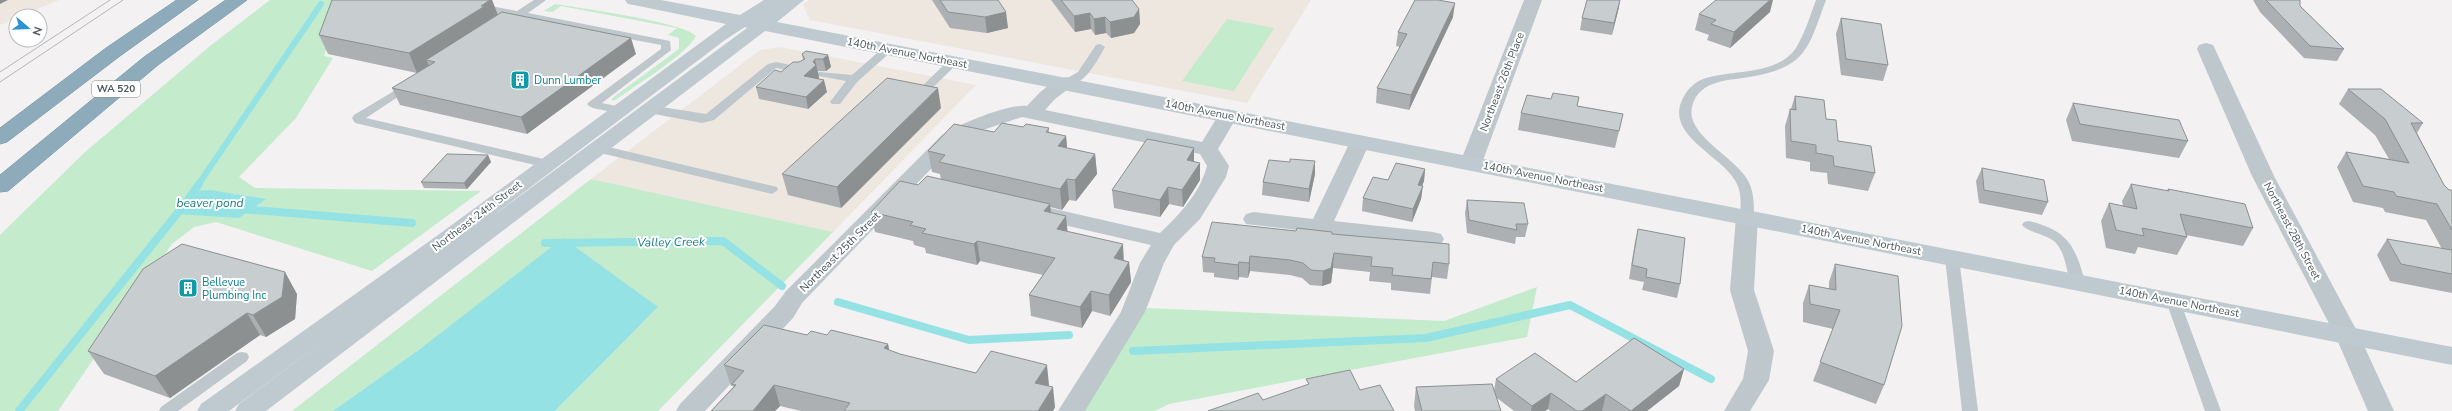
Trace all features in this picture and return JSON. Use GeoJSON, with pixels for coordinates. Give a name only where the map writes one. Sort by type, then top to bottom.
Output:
{"type":"FeatureCollection","features":[{"type":"Feature","properties":{"kind":"highway","name":"WA 520"},"geometry":{"type":"LineString","coordinates":[[0,138],[113,52],[189,0]]}},
{"type":"Feature","properties":{"kind":"highway","name":"WA 520"},"geometry":{"type":"LineString","coordinates":[[0,186],[151,61],[238,0]]}},
{"type":"Feature","properties":{"kind":"street","name":"140th Avenue Northeast"},"geometry":{"type":"LineString","coordinates":[[637,0],[2452,356]]}},
{"type":"Feature","properties":{"kind":"street"},"geometry":{"type":"LineString","coordinates":[[248,411],[740,40],[776,0]]}},
{"type":"Feature","properties":{"kind":"street","name":"Northeast 24th Street"},"geometry":{"type":"LineString","coordinates":[[210,411],[548,164],[718,36],[754,23],[795,0]]}},
{"type":"Feature","properties":{"kind":"street","name":"Northeast 26th Place"},"geometry":{"type":"LineString","coordinates":[[1471,163],[1533,0]]}},
{"type":"Feature","properties":{"kind":"street","name":"Northeast 28th Street"},"geometry":{"type":"LineString","coordinates":[[2206,49],[2236,112],[2263,176],[2347,335],[2381,411]]}},
{"type":"Feature","properties":{"kind":"street"},"geometry":{"type":"LineString","coordinates":[[1032,113],[1048,95],[1066,83]]}},
{"type":"Feature","properties":{"kind":"street","name":"Northeast 25th Street"},"geometry":{"type":"LineString","coordinates":[[701,409],[784,312],[794,297],[908,183],[949,139],[964,130],[1021,111],[1208,149]]}},
{"type":"Feature","properties":{"kind":"street"},"geometry":{"type":"LineString","coordinates":[[1071,411],[1133,312],[1152,263],[1165,241],[1192,214],[1215,178],[1218,166],[1208,149],[1228,115]]}},
{"type":"Feature","properties":{"kind":"street"},"geometry":{"type":"LineString","coordinates":[[1321,225],[1360,142]]}},
{"type":"Feature","properties":{"kind":"street"},"geometry":{"type":"LineString","coordinates":[[908,183],[931,189]]}},
{"type":"Feature","properties":{"kind":"street"},"geometry":{"type":"LineString","coordinates":[[1017,208],[1165,241]]}},
{"type":"Feature","properties":{"kind":"street"},"geometry":{"type":"LineString","coordinates":[[1737,411],[1756,380],[1761,351],[1742,290],[1747,217]]}},
{"type":"Feature","properties":{"kind":"street"},"geometry":{"type":"LineString","coordinates":[[1254,219],[1433,238]]}},
{"type":"Feature","properties":{"kind":"street"},"geometry":{"type":"LineString","coordinates":[[222,411],[287,363],[296,349]]}},
{"type":"Feature","properties":{"kind":"lane"},"geometry":{"type":"LineString","coordinates":[[445,0],[666,44],[666,50],[593,104],[621,110]]}},
{"type":"Feature","properties":{"kind":"lane"},"geometry":{"type":"LineString","coordinates":[[492,32],[541,0]]}},
{"type":"Feature","properties":{"kind":"lane"},"geometry":{"type":"LineString","coordinates":[[1747,217],[1748,198],[1741,179],[1733,167],[1696,136],[1686,122],[1684,108],[1692,92],[1708,81],[1769,70],[1789,62],[1799,52],[1821,0]]}},
{"type":"Feature","properties":{"kind":"lane"},"geometry":{"type":"LineString","coordinates":[[1066,83],[1082,74],[1100,47]]}},
{"type":"Feature","properties":{"kind":"lane"},"geometry":{"type":"LineString","coordinates":[[836,102],[854,79],[888,49]]}},
{"type":"Feature","properties":{"kind":"lane"},"geometry":{"type":"LineString","coordinates":[[916,98],[953,62]]}},
{"type":"Feature","properties":{"kind":"lane"},"geometry":{"type":"LineString","coordinates":[[649,109],[702,119],[710,117],[772,66],[776,64],[801,70]]}},
{"type":"Feature","properties":{"kind":"lane"},"geometry":{"type":"LineString","coordinates":[[823,74],[854,79]]}},
{"type":"Feature","properties":{"kind":"lane"},"geometry":{"type":"LineString","coordinates":[[418,79],[358,118],[359,120],[548,164]]}},
{"type":"Feature","properties":{"kind":"lane"},"geometry":{"type":"LineString","coordinates":[[596,148],[772,190]]}},
{"type":"Feature","properties":{"kind":"lane"},"geometry":{"type":"LineString","coordinates":[[2029,226],[2046,229],[2063,240],[2071,252],[2078,282]]}},
{"type":"Feature","properties":{"kind":"lane"},"geometry":{"type":"LineString","coordinates":[[1952,258],[1970,411]]}},
{"type":"Feature","properties":{"kind":"lane"},"geometry":{"type":"LineString","coordinates":[[2173,301],[2213,411]]}},
{"type":"Feature","properties":{"kind":"lane"},"geometry":{"type":"LineString","coordinates":[[167,411],[242,357]]}},
{"type":"Feature","properties":{"kind":"shaded area"},"geometry":{"type":"Polygon","coordinates":[[[0,0],[59,0],[40,8],[8,8],[8,22],[0,25],[0,0]]]}},
{"type":"Feature","properties":{"kind":"shaded area"},"geometry":{"type":"Polygon","coordinates":[[[809,0],[1311,0],[1247,103],[810,20],[803,5],[809,0]]]}},
{"type":"Feature","properties":{"kind":"shaded area"},"geometry":{"type":"Polygon","coordinates":[[[780,47],[976,85],[833,232],[591,179],[760,50],[780,47]]]}},
{"type":"Feature","properties":{"kind":"green space"},"geometry":{"type":"Polygon","coordinates":[[[270,0],[344,0],[324,56],[333,58],[296,118],[239,177],[255,188],[481,191],[372,271],[216,222],[194,227],[172,244],[58,411],[0,411],[0,235],[84,153],[210,46],[270,0]]]}},
{"type":"Feature","properties":{"kind":"green space"},"geometry":{"type":"Polygon","coordinates":[[[555,4],[652,21],[672,26],[687,31],[696,36],[682,52],[671,61],[614,101],[611,99],[679,49],[679,38],[668,35],[677,28],[561,6],[552,12],[544,11],[555,4]]]}},
{"type":"Feature","properties":{"kind":"green space"},"geometry":{"type":"Polygon","coordinates":[[[1227,19],[1274,28],[1234,91],[1182,81],[1227,19]]]}},
{"type":"Feature","properties":{"kind":"green space"},"geometry":{"type":"Polygon","coordinates":[[[591,179],[833,232],[658,411],[555,411],[658,307],[424,346],[333,411],[292,411],[591,179]]]}},
{"type":"Feature","properties":{"kind":"green space"},"geometry":{"type":"Polygon","coordinates":[[[1537,287],[1527,337],[1169,404],[1155,411],[1083,411],[1147,308],[1444,321],[1537,287]]]}},
{"type":"Feature","properties":{"kind":"water","name":"beaver pond"},"geometry":{"type":"Polygon","coordinates":[[[210,190],[266,199],[239,218],[176,214],[193,191],[210,190]]]}},
{"type":"Feature","properties":{"kind":"water"},"geometry":{"type":"Polygon","coordinates":[[[563,238],[658,307],[555,411],[333,411],[424,346],[563,238]]]}},
{"type":"Feature","properties":{"kind":"building"},"geometry":{"type":"Polygon","coordinates":[[[332,0],[490,0],[481,6],[485,6],[409,53],[319,35],[332,0]]]}},
{"type":"Feature","properties":{"kind":"building"},"geometry":{"type":"Polygon","coordinates":[[[940,0],[998,0],[1006,12],[985,17],[948,12],[940,0]]]}},
{"type":"Feature","properties":{"kind":"building"},"geometry":{"type":"Polygon","coordinates":[[[1061,0],[1132,0],[1139,9],[1134,17],[1110,22],[1105,17],[1094,19],[1090,13],[1074,16],[1061,0]]]}},
{"type":"Feature","properties":{"kind":"building"},"geometry":{"type":"Polygon","coordinates":[[[1415,0],[1438,0],[1455,3],[1411,95],[1377,88],[1407,34],[1398,32],[1415,0]]]}},
{"type":"Feature","properties":{"kind":"building"},"geometry":{"type":"Polygon","coordinates":[[[1587,0],[1620,0],[1614,23],[1582,18],[1587,0]]]}},
{"type":"Feature","properties":{"kind":"building"},"geometry":{"type":"Polygon","coordinates":[[[1716,0],[1770,0],[1734,32],[1711,24],[1716,20],[1699,14],[1716,0]]]}},
{"type":"Feature","properties":{"kind":"building"},"geometry":{"type":"Polygon","coordinates":[[[2266,0],[2300,0],[2300,6],[2344,49],[2310,46],[2266,0]]]}},
{"type":"Feature","properties":{"kind":"building","name":"Dunn Lumber"},"geometry":{"type":"Polygon","coordinates":[[[502,12],[631,38],[521,117],[392,88],[435,62],[426,60],[502,12]]]}},
{"type":"Feature","properties":{"kind":"building"},"geometry":{"type":"Polygon","coordinates":[[[1841,18],[1881,24],[1888,65],[1846,59],[1841,18]]]}},
{"type":"Feature","properties":{"kind":"building"},"geometry":{"type":"Polygon","coordinates":[[[806,51],[828,55],[823,59],[815,59],[813,62],[816,65],[804,76],[824,80],[806,97],[756,87],[775,70],[781,72],[793,62],[799,62],[805,59],[802,54],[806,51]]]}},
{"type":"Feature","properties":{"kind":"building"},"geometry":{"type":"Polygon","coordinates":[[[887,78],[938,88],[837,187],[782,174],[887,78]]]}},
{"type":"Feature","properties":{"kind":"building"},"geometry":{"type":"Polygon","coordinates":[[[2348,89],[2381,89],[2423,123],[2411,123],[2444,185],[2449,190],[2452,190],[2452,230],[2437,204],[2396,196],[2394,192],[2363,186],[2346,152],[2409,163],[2385,119],[2348,89]]]}},
{"type":"Feature","properties":{"kind":"building"},"geometry":{"type":"Polygon","coordinates":[[[1553,93],[1579,97],[1577,106],[1623,114],[1619,131],[1521,113],[1527,95],[1551,99],[1553,93]]]}},
{"type":"Feature","properties":{"kind":"building"},"geometry":{"type":"Polygon","coordinates":[[[1795,96],[1824,100],[1826,119],[1836,120],[1838,141],[1871,146],[1875,173],[1834,166],[1833,156],[1816,153],[1816,145],[1791,141],[1790,109],[1796,110],[1795,96]]]}},
{"type":"Feature","properties":{"kind":"building"},"geometry":{"type":"Polygon","coordinates":[[[2073,103],[2179,120],[2188,141],[2080,124],[2073,103]]]}},
{"type":"Feature","properties":{"kind":"building"},"geometry":{"type":"Polygon","coordinates":[[[1002,123],[1023,127],[1026,124],[1049,128],[1046,132],[1066,136],[1058,146],[1095,154],[1075,180],[1067,179],[1060,189],[939,162],[945,155],[928,151],[954,124],[994,132],[1002,123]]]}},
{"type":"Feature","properties":{"kind":"building"},"geometry":{"type":"Polygon","coordinates":[[[1147,139],[1194,148],[1187,160],[1200,163],[1182,190],[1168,187],[1160,200],[1112,190],[1147,139]]]}},
{"type":"Feature","properties":{"kind":"building"},"geometry":{"type":"Polygon","coordinates":[[[447,154],[488,155],[464,183],[421,182],[447,154]]]}},
{"type":"Feature","properties":{"kind":"building"},"geometry":{"type":"Polygon","coordinates":[[[1290,159],[1315,161],[1309,189],[1263,182],[1269,160],[1290,162],[1290,159]]]}},
{"type":"Feature","properties":{"kind":"building"},"geometry":{"type":"Polygon","coordinates":[[[1396,163],[1425,169],[1418,185],[1423,186],[1413,209],[1363,198],[1373,177],[1388,180],[1396,163]]]}},
{"type":"Feature","properties":{"kind":"building"},"geometry":{"type":"Polygon","coordinates":[[[1982,168],[2044,180],[2048,202],[1984,190],[1982,168]]]}},
{"type":"Feature","properties":{"kind":"building"},"geometry":{"type":"Polygon","coordinates":[[[927,176],[1050,204],[1044,211],[1066,216],[1057,229],[1123,244],[1114,258],[1129,262],[1109,295],[1091,291],[1080,307],[1029,295],[1055,258],[977,241],[974,244],[922,233],[926,229],[910,225],[913,222],[871,212],[900,181],[918,185],[927,176]]]}},
{"type":"Feature","properties":{"kind":"building"},"geometry":{"type":"Polygon","coordinates":[[[2131,184],[2169,191],[2168,189],[2245,204],[2253,228],[2180,214],[2187,237],[2142,228],[2144,236],[2116,230],[2109,203],[2137,209],[2131,184]]]}},
{"type":"Feature","properties":{"kind":"building"},"geometry":{"type":"Polygon","coordinates":[[[1467,200],[1524,203],[1528,224],[1516,224],[1517,230],[1469,220],[1467,200]]]}},
{"type":"Feature","properties":{"kind":"building"},"geometry":{"type":"Polygon","coordinates":[[[1212,222],[1296,231],[1297,228],[1332,232],[1332,234],[1449,244],[1449,264],[1433,262],[1431,279],[1392,275],[1393,268],[1371,266],[1372,257],[1334,253],[1331,268],[1323,271],[1311,270],[1303,263],[1290,260],[1250,256],[1249,263],[1239,262],[1238,265],[1214,262],[1215,258],[1202,257],[1212,222]]]}},
{"type":"Feature","properties":{"kind":"building"},"geometry":{"type":"Polygon","coordinates":[[[1638,229],[1685,238],[1680,284],[1646,277],[1647,269],[1632,265],[1638,229]]]}},
{"type":"Feature","properties":{"kind":"building"},"geometry":{"type":"Polygon","coordinates":[[[2387,239],[2452,250],[2452,274],[2401,264],[2387,239]]]}},
{"type":"Feature","properties":{"kind":"building"},"geometry":{"type":"Polygon","coordinates":[[[182,244],[285,272],[282,297],[253,315],[247,313],[155,376],[88,351],[143,269],[182,244]]]}},
{"type":"Feature","properties":{"kind":"building"},"geometry":{"type":"Polygon","coordinates":[[[1835,264],[1898,276],[1902,326],[1884,385],[1820,362],[1840,310],[1810,304],[1809,285],[1836,290],[1835,264]]]}},
{"type":"Feature","properties":{"kind":"building"},"geometry":{"type":"Polygon","coordinates":[[[764,325],[807,335],[811,331],[827,335],[831,330],[888,344],[884,348],[900,354],[976,373],[991,351],[1047,365],[1035,383],[1053,387],[1038,411],[844,411],[850,403],[774,385],[753,411],[711,411],[736,385],[732,384],[744,371],[724,365],[764,325]]]}},
{"type":"Feature","properties":{"kind":"building"},"geometry":{"type":"Polygon","coordinates":[[[1634,338],[1684,369],[1631,411],[1606,394],[1582,411],[1577,411],[1551,393],[1532,406],[1496,379],[1535,353],[1576,382],[1634,338]]]}},
{"type":"Feature","properties":{"kind":"building"},"geometry":{"type":"Polygon","coordinates":[[[1350,370],[1360,390],[1380,385],[1394,411],[1208,411],[1258,393],[1263,400],[1309,384],[1306,379],[1350,370]]]}},
{"type":"Feature","properties":{"kind":"building"},"geometry":{"type":"Polygon","coordinates":[[[1492,384],[1501,411],[1422,411],[1416,387],[1492,384]]]}},
{"type":"Feature","properties":{"kind":"waterway"},"geometry":{"type":"LineString","coordinates":[[198,185],[321,4]]}},
{"type":"Feature","properties":{"kind":"waterway"},"geometry":{"type":"LineString","coordinates":[[184,205],[199,184]]}},
{"type":"Feature","properties":{"kind":"waterway"},"geometry":{"type":"LineString","coordinates":[[19,411],[184,205]]}},
{"type":"Feature","properties":{"kind":"waterway"},"geometry":{"type":"LineString","coordinates":[[184,205],[193,205]]}},
{"type":"Feature","properties":{"kind":"waterway"},"geometry":{"type":"LineString","coordinates":[[241,209],[412,223]]}},
{"type":"Feature","properties":{"kind":"waterway","name":"Valley Creek"},"geometry":{"type":"LineString","coordinates":[[545,243],[723,241],[782,286]]}},
{"type":"Feature","properties":{"kind":"waterway"},"geometry":{"type":"LineString","coordinates":[[838,302],[969,340],[1069,335]]}},
{"type":"Feature","properties":{"kind":"waterway"},"geometry":{"type":"LineString","coordinates":[[1133,351],[1426,338],[1570,305],[1711,379]]}},
{"type":"Feature","properties":{"kind":"tram line"},"geometry":{"type":"LineString","coordinates":[[0,72],[110,0]]}},
{"type":"Feature","properties":{"kind":"tram line"},"geometry":{"type":"LineString","coordinates":[[0,82],[123,0]]}},
{"type":"Feature","properties":{"kind":"place","name":"Dunn Lumber"},"geometry":{"type":"Point","coordinates":[520,80]}},
{"type":"Feature","properties":{"kind":"place","name":"Bellevue Plumbing Inc"},"geometry":{"type":"Point","coordinates":[188,288]}}]}
